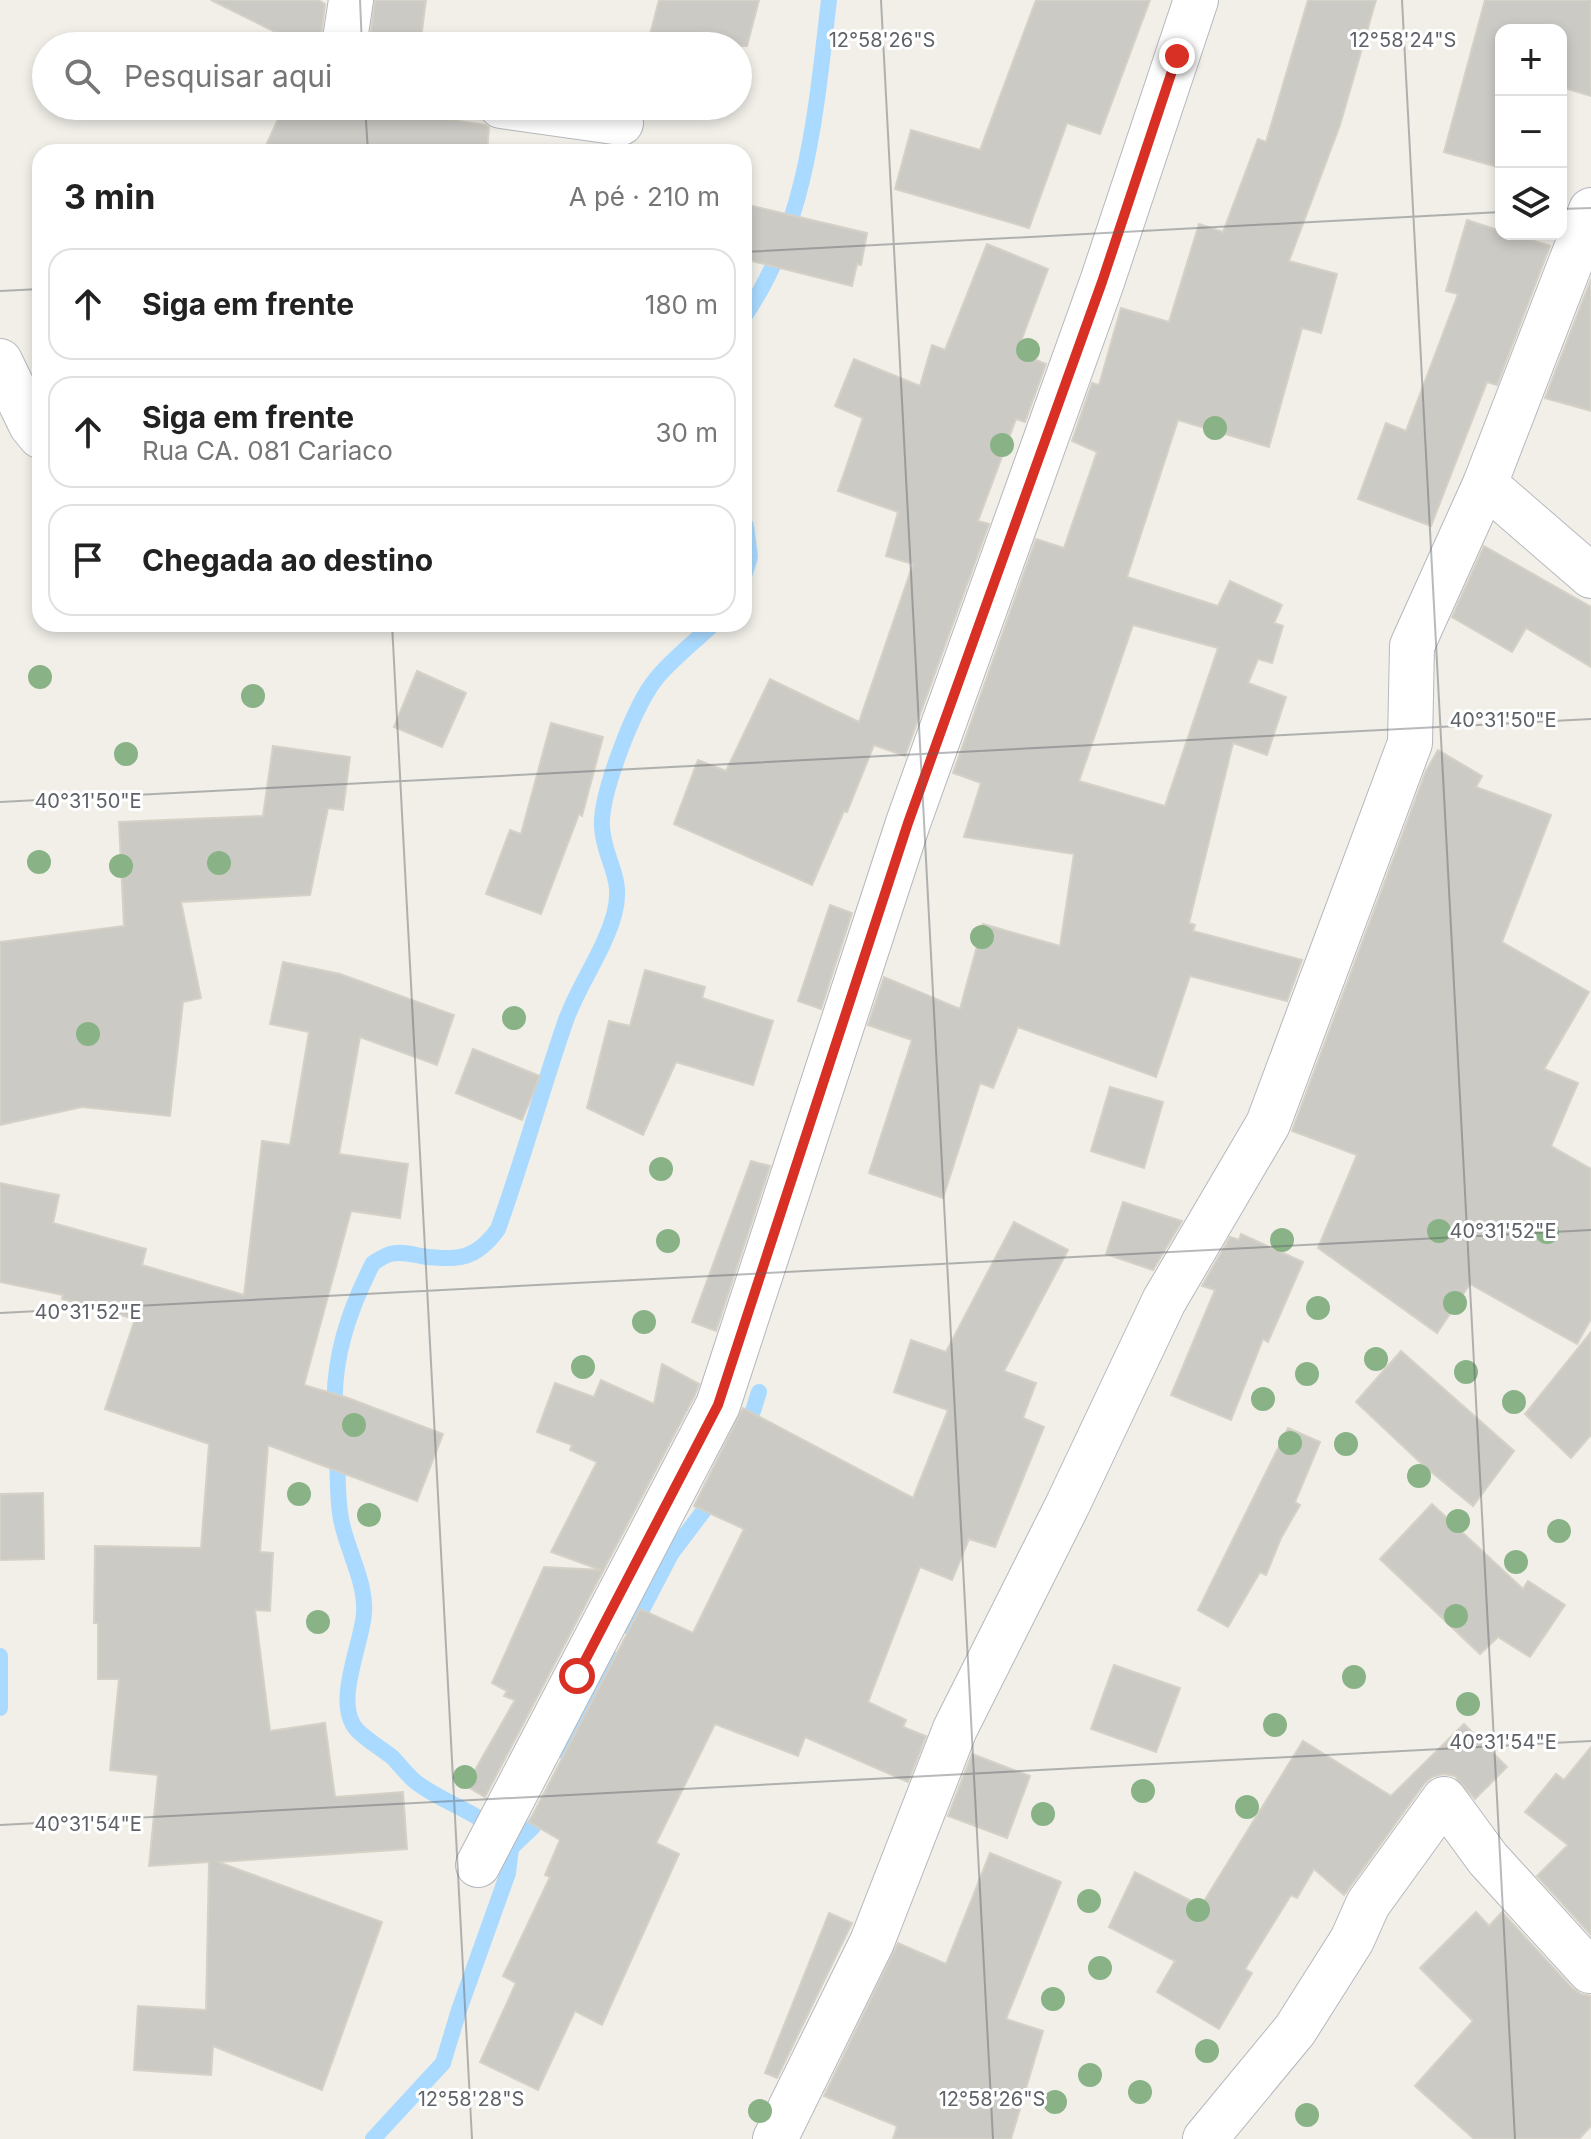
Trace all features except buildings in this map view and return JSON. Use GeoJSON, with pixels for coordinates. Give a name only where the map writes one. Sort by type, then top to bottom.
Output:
{"type":"FeatureCollection","features":[{"type":"Feature","properties":{"kind":"street"},"geometry":{"type":"LineString","coordinates":[[346,32],[351,0]]}},
{"type":"Feature","properties":{"kind":"street"},"geometry":{"type":"LineString","coordinates":[[478,1865],[718,1405],[908,823],[1102,282],[1196,0]]}},
{"type":"Feature","properties":{"kind":"street"},"geometry":{"type":"LineString","coordinates":[[600,120],[621,123]]}},
{"type":"Feature","properties":{"kind":"street"},"geometry":{"type":"LineString","coordinates":[[775,2139],[872,1942],[955,1729],[1074,1492],[1164,1301],[1268,1124],[1410,743],[1412,646],[1485,484],[1591,210]]}},
{"type":"Feature","properties":{"kind":"street"},"geometry":{"type":"LineString","coordinates":[[0,361],[32,426]]}},
{"type":"Feature","properties":{"kind":"street"},"geometry":{"type":"LineString","coordinates":[[1485,484],[1591,576]]}},
{"type":"Feature","properties":{"kind":"street"},"geometry":{"type":"LineString","coordinates":[[1205,2139],[1295,2030],[1352,1940],[1368,1904],[1444,1799],[1488,1859],[1591,1969]]}},
{"type":"Feature","properties":{"kind":"waterway"},"geometry":{"type":"LineString","coordinates":[[752,303],[782,244],[796,205],[813,124],[829,0]]}},
{"type":"Feature","properties":{"kind":"waterway"},"geometry":{"type":"LineString","coordinates":[[335,1413],[339,1354],[373,1263],[398,1253],[434,1258],[465,1256],[482,1247],[498,1229],[566,1020],[614,915],[616,879],[602,827],[607,793],[620,750],[638,708],[656,679],[704,632]]}},
{"type":"Feature","properties":{"kind":"waterway"},"geometry":{"type":"LineString","coordinates":[[746,1433],[759,1392]]}},
{"type":"Feature","properties":{"kind":"waterway"},"geometry":{"type":"LineString","coordinates":[[337,1452],[341,1519],[364,1601],[362,1626],[348,1691],[351,1720],[358,1731],[392,1757],[417,1783],[489,1825],[511,1848],[508,1873],[443,2063],[373,2139]]}},
{"type":"Feature","properties":{"kind":"waterway"},"geometry":{"type":"LineString","coordinates":[[632,1629],[671,1554],[717,1493]]}},
{"type":"Feature","properties":{"kind":"waterway"},"geometry":{"type":"LineString","coordinates":[[0,1656],[0,1708]]}},
{"type":"Feature","properties":{"kind":"waterway"},"geometry":{"type":"LineString","coordinates":[[568,1756],[578,1720],[615,1660]]}},
{"type":"Feature","properties":{"kind":"waterway"},"geometry":{"type":"LineString","coordinates":[[511,1848],[533,1827],[547,1807]]}},
{"type":"Feature","properties":{"kind":"route"},"geometry":{"type":"LineString","coordinates":[[577,1676],[718,1405],[908,823],[1102,282],[1177,56]]}}]}
